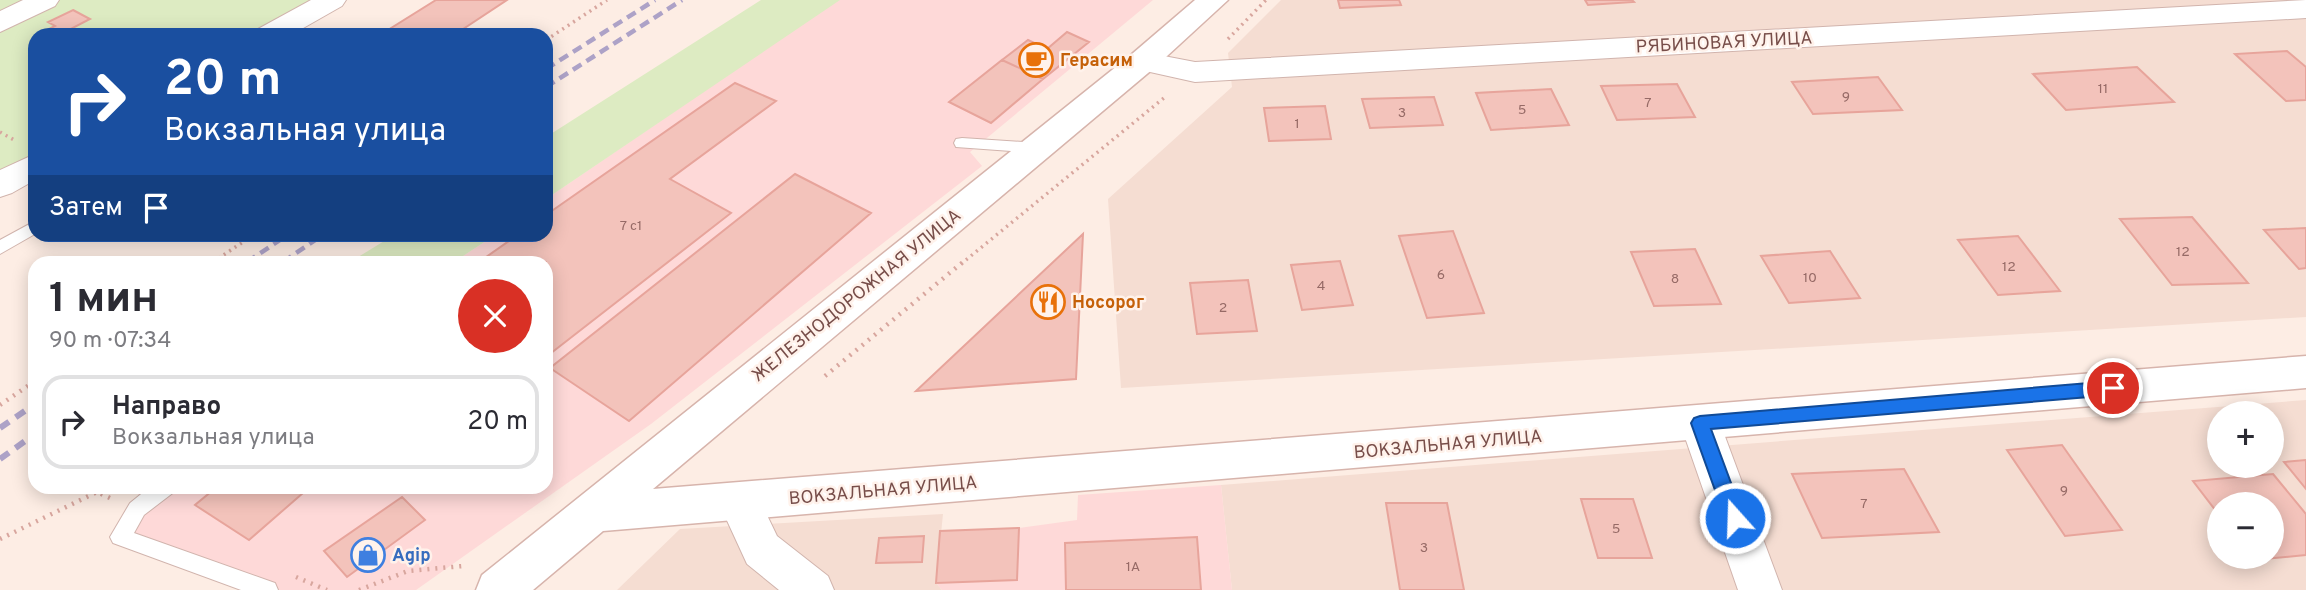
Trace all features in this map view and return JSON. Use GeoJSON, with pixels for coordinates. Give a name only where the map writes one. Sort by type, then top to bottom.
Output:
{"type":"FeatureCollection","features":[{"type":"Feature","properties":{"kind":"street"},"geometry":{"type":"LineString","coordinates":[[0,23],[45,0]]}},
{"type":"Feature","properties":{"kind":"street"},"geometry":{"type":"LineString","coordinates":[[282,28],[332,0]]}},
{"type":"Feature","properties":{"kind":"street","name":"ЖЕЛЕЗНОДОРОЖНАЯ УЛИЦА"},"geometry":{"type":"LineString","coordinates":[[499,590],[1143,61],[1213,0]]}},
{"type":"Feature","properties":{"kind":"street","name":"РЯБИНОВАЯ УЛИЦА"},"geometry":{"type":"LineString","coordinates":[[1143,61],[1195,72],[2306,9]]}},
{"type":"Feature","properties":{"kind":"street"},"geometry":{"type":"LineString","coordinates":[[0,185],[28,169]]}},
{"type":"Feature","properties":{"kind":"street","name":"ВОКЗАЛЬНАЯ УЛИЦА"},"geometry":{"type":"LineString","coordinates":[[590,513],[2306,372]]}},
{"type":"Feature","properties":{"kind":"street"},"geometry":{"type":"LineString","coordinates":[[1700,423],[1760,590]]}},
{"type":"Feature","properties":{"kind":"street"},"geometry":{"type":"LineString","coordinates":[[739,501],[762,550],[812,590]]}},
{"type":"Feature","properties":{"kind":"lane"},"geometry":{"type":"LineString","coordinates":[[962,143],[1037,148]]}},
{"type":"Feature","properties":{"kind":"lane"},"geometry":{"type":"LineString","coordinates":[[0,248],[28,231]]}},
{"type":"Feature","properties":{"kind":"lane"},"geometry":{"type":"LineString","coordinates":[[157,494],[137,509],[120,537],[267,590]]}},
{"type":"Feature","properties":{"kind":"path"},"geometry":{"type":"LineString","coordinates":[[553,35],[607,0]]}},
{"type":"Feature","properties":{"kind":"path"},"geometry":{"type":"LineString","coordinates":[[824,376],[1195,72]]}},
{"type":"Feature","properties":{"kind":"path"},"geometry":{"type":"LineString","coordinates":[[222,256],[243,242]]}},
{"type":"Feature","properties":{"kind":"path"},"geometry":{"type":"LineString","coordinates":[[0,405],[28,386]]}},
{"type":"Feature","properties":{"kind":"path"},"geometry":{"type":"LineString","coordinates":[[359,590],[408,571],[468,566]]}},
{"type":"Feature","properties":{"kind":"shaded area"},"geometry":{"type":"Polygon","coordinates":[[[838,0],[1153,0],[970,152],[982,166],[651,424],[553,493],[553,256],[463,256],[484,242],[553,242],[553,194],[838,0]]]}},
{"type":"Feature","properties":{"kind":"shaded area"},"geometry":{"type":"Polygon","coordinates":[[[1281,0],[2306,0],[2306,317],[1121,388],[1108,199],[1232,87],[1228,53],[1281,0]]]}},
{"type":"Feature","properties":{"kind":"shaded area"},"geometry":{"type":"Polygon","coordinates":[[[2306,400],[2306,590],[1232,590],[1221,485],[2207,408],[2207,478],[2284,478],[2284,402],[2306,400]]]}},
{"type":"Feature","properties":{"kind":"shaded area"},"geometry":{"type":"Polygon","coordinates":[[[1221,485],[1232,590],[942,590],[936,583],[940,531],[1019,528],[1077,520],[1078,495],[1221,485]]]}},
{"type":"Feature","properties":{"kind":"shaded area"},"geometry":{"type":"Polygon","coordinates":[[[138,494],[552,494],[416,590],[278,590],[120,537],[137,509],[138,494]]]}},
{"type":"Feature","properties":{"kind":"shaded area"},"geometry":{"type":"Polygon","coordinates":[[[943,514],[936,583],[942,590],[617,590],[680,529],[943,514]]]}},
{"type":"Feature","properties":{"kind":"green space"},"geometry":{"type":"Polygon","coordinates":[[[0,0],[332,0],[282,28],[28,28],[28,169],[0,185],[0,0]]]}},
{"type":"Feature","properties":{"kind":"green space"},"geometry":{"type":"Polygon","coordinates":[[[761,0],[840,0],[553,194],[553,133],[761,0]]]}},
{"type":"Feature","properties":{"kind":"green space"},"geometry":{"type":"Polygon","coordinates":[[[383,242],[484,242],[463,256],[360,256],[383,242]]]}},
{"type":"Feature","properties":{"kind":"building"},"geometry":{"type":"Polygon","coordinates":[[[436,0],[507,0],[465,28],[391,28],[436,0]]]}},
{"type":"Feature","properties":{"kind":"building"},"geometry":{"type":"Polygon","coordinates":[[[1338,0],[1399,0],[1401,5],[1340,8],[1338,0]]]}},
{"type":"Feature","properties":{"kind":"building"},"geometry":{"type":"Polygon","coordinates":[[[1585,0],[1632,0],[1634,2],[1588,5],[1585,0]]]}},
{"type":"Feature","properties":{"kind":"building"},"geometry":{"type":"Polygon","coordinates":[[[73,10],[90,19],[73,28],[51,28],[55,26],[48,22],[73,10]]]}},
{"type":"Feature","properties":{"kind":"building"},"geometry":{"type":"Polygon","coordinates":[[[1067,32],[1089,42],[1043,79],[1002,60],[1028,40],[1047,49],[1067,32]]]}},
{"type":"Feature","properties":{"kind":"building"},"geometry":{"type":"Polygon","coordinates":[[[2287,51],[2306,67],[2306,100],[2286,101],[2235,54],[2287,51]]]}},
{"type":"Feature","properties":{"kind":"building"},"geometry":{"type":"Polygon","coordinates":[[[1002,60],[1043,79],[991,123],[949,102],[1002,60]]]}},
{"type":"Feature","properties":{"kind":"building"},"geometry":{"type":"Polygon","coordinates":[[[2137,67],[2174,102],[2066,110],[2033,74],[2137,67]]]}},
{"type":"Feature","properties":{"kind":"building"},"geometry":{"type":"Polygon","coordinates":[[[1878,77],[1902,110],[1813,114],[1792,82],[1878,77]]]}},
{"type":"Feature","properties":{"kind":"building"},"geometry":{"type":"Polygon","coordinates":[[[735,83],[776,101],[670,179],[731,213],[553,352],[553,256],[488,256],[508,242],[553,242],[553,210],[735,83]]]}},
{"type":"Feature","properties":{"kind":"building"},"geometry":{"type":"Polygon","coordinates":[[[1677,84],[1695,117],[1617,120],[1601,86],[1677,84]]]}},
{"type":"Feature","properties":{"kind":"building"},"geometry":{"type":"Polygon","coordinates":[[[1551,89],[1569,125],[1491,130],[1476,93],[1551,89]]]}},
{"type":"Feature","properties":{"kind":"building"},"geometry":{"type":"Polygon","coordinates":[[[1434,97],[1443,125],[1370,128],[1362,99],[1434,97]]]}},
{"type":"Feature","properties":{"kind":"building"},"geometry":{"type":"Polygon","coordinates":[[[1325,106],[1331,139],[1269,141],[1264,108],[1325,106]]]}},
{"type":"Feature","properties":{"kind":"building"},"geometry":{"type":"Polygon","coordinates":[[[795,174],[871,213],[629,421],[553,370],[553,366],[795,174]]]}},
{"type":"Feature","properties":{"kind":"building"},"geometry":{"type":"Polygon","coordinates":[[[2192,217],[2248,283],[2172,285],[2120,219],[2192,217]]]}},
{"type":"Feature","properties":{"kind":"building"},"geometry":{"type":"Polygon","coordinates":[[[2306,228],[2306,268],[2299,269],[2264,230],[2306,228]]]}},
{"type":"Feature","properties":{"kind":"building"},"geometry":{"type":"Polygon","coordinates":[[[1453,231],[1484,313],[1427,318],[1399,236],[1453,231]]]}},
{"type":"Feature","properties":{"kind":"building"},"geometry":{"type":"Polygon","coordinates":[[[1083,234],[1076,379],[916,391],[1083,234]]]}},
{"type":"Feature","properties":{"kind":"building"},"geometry":{"type":"Polygon","coordinates":[[[2018,236],[2060,291],[1998,295],[1958,240],[2018,236]]]}},
{"type":"Feature","properties":{"kind":"building"},"geometry":{"type":"Polygon","coordinates":[[[1695,249],[1721,304],[1654,306],[1631,252],[1695,249]]]}},
{"type":"Feature","properties":{"kind":"building"},"geometry":{"type":"Polygon","coordinates":[[[1830,251],[1860,298],[1789,303],[1761,256],[1830,251]]]}},
{"type":"Feature","properties":{"kind":"building"},"geometry":{"type":"Polygon","coordinates":[[[1340,261],[1353,305],[1302,310],[1291,265],[1340,261]]]}},
{"type":"Feature","properties":{"kind":"building"},"geometry":{"type":"Polygon","coordinates":[[[1248,280],[1257,331],[1197,334],[1190,283],[1248,280]]]}},
{"type":"Feature","properties":{"kind":"building"},"geometry":{"type":"Polygon","coordinates":[[[2062,445],[2122,530],[2065,536],[2007,450],[2062,445]]]}},
{"type":"Feature","properties":{"kind":"building"},"geometry":{"type":"Polygon","coordinates":[[[2306,460],[2306,489],[2284,462],[2306,460]]]}},
{"type":"Feature","properties":{"kind":"building"},"geometry":{"type":"Polygon","coordinates":[[[1904,469],[1939,532],[1822,538],[1792,474],[1904,469]]]}},
{"type":"Feature","properties":{"kind":"building"},"geometry":{"type":"Polygon","coordinates":[[[2276,478],[2306,514],[2306,555],[2284,557],[2284,492],[2207,492],[2207,499],[2193,481],[2276,478]]]}},
{"type":"Feature","properties":{"kind":"building"},"geometry":{"type":"Polygon","coordinates":[[[208,494],[302,494],[249,540],[195,505],[208,494]]]}},
{"type":"Feature","properties":{"kind":"building"},"geometry":{"type":"Polygon","coordinates":[[[402,497],[425,520],[347,577],[324,551],[402,497]]]}},
{"type":"Feature","properties":{"kind":"building"},"geometry":{"type":"Polygon","coordinates":[[[1581,499],[1633,499],[1652,558],[1598,558],[1581,499]]]}},
{"type":"Feature","properties":{"kind":"building"},"geometry":{"type":"Polygon","coordinates":[[[1386,503],[1447,503],[1464,590],[1400,590],[1386,503]]]}},
{"type":"Feature","properties":{"kind":"building"},"geometry":{"type":"Polygon","coordinates":[[[1019,528],[1017,580],[936,583],[940,531],[1019,528]]]}},
{"type":"Feature","properties":{"kind":"building"},"geometry":{"type":"Polygon","coordinates":[[[924,536],[922,562],[876,563],[879,538],[924,536]]]}},
{"type":"Feature","properties":{"kind":"building"},"geometry":{"type":"Polygon","coordinates":[[[1197,537],[1201,590],[1066,590],[1065,543],[1197,537]]]}},
{"type":"Feature","properties":{"kind":"railway"},"geometry":{"type":"LineString","coordinates":[[553,65],[655,0]]}},
{"type":"Feature","properties":{"kind":"railway"},"geometry":{"type":"LineString","coordinates":[[553,83],[682,0]]}},
{"type":"Feature","properties":{"kind":"railway"},"geometry":{"type":"LineString","coordinates":[[256,256],[277,242]]}},
{"type":"Feature","properties":{"kind":"railway"},"geometry":{"type":"LineString","coordinates":[[292,256],[312,242]]}},
{"type":"Feature","properties":{"kind":"railway"},"geometry":{"type":"LineString","coordinates":[[0,428],[28,409]]}},
{"type":"Feature","properties":{"kind":"railway"},"geometry":{"type":"LineString","coordinates":[[0,459],[28,439]]}},
{"type":"Feature","properties":{"kind":"place","name":"Герасим"},"geometry":{"type":"Point","coordinates":[1036,60]}},
{"type":"Feature","properties":{"kind":"place","name":"Носорог"},"geometry":{"type":"Point","coordinates":[1048,302]}},
{"type":"Feature","properties":{"kind":"place","name":"Agip"},"geometry":{"type":"Point","coordinates":[368,555]}},
{"type":"Feature","properties":{"kind":"route"},"geometry":{"type":"LineString","coordinates":[[1735,518],[1700,423],[2113,388]]}}]}
